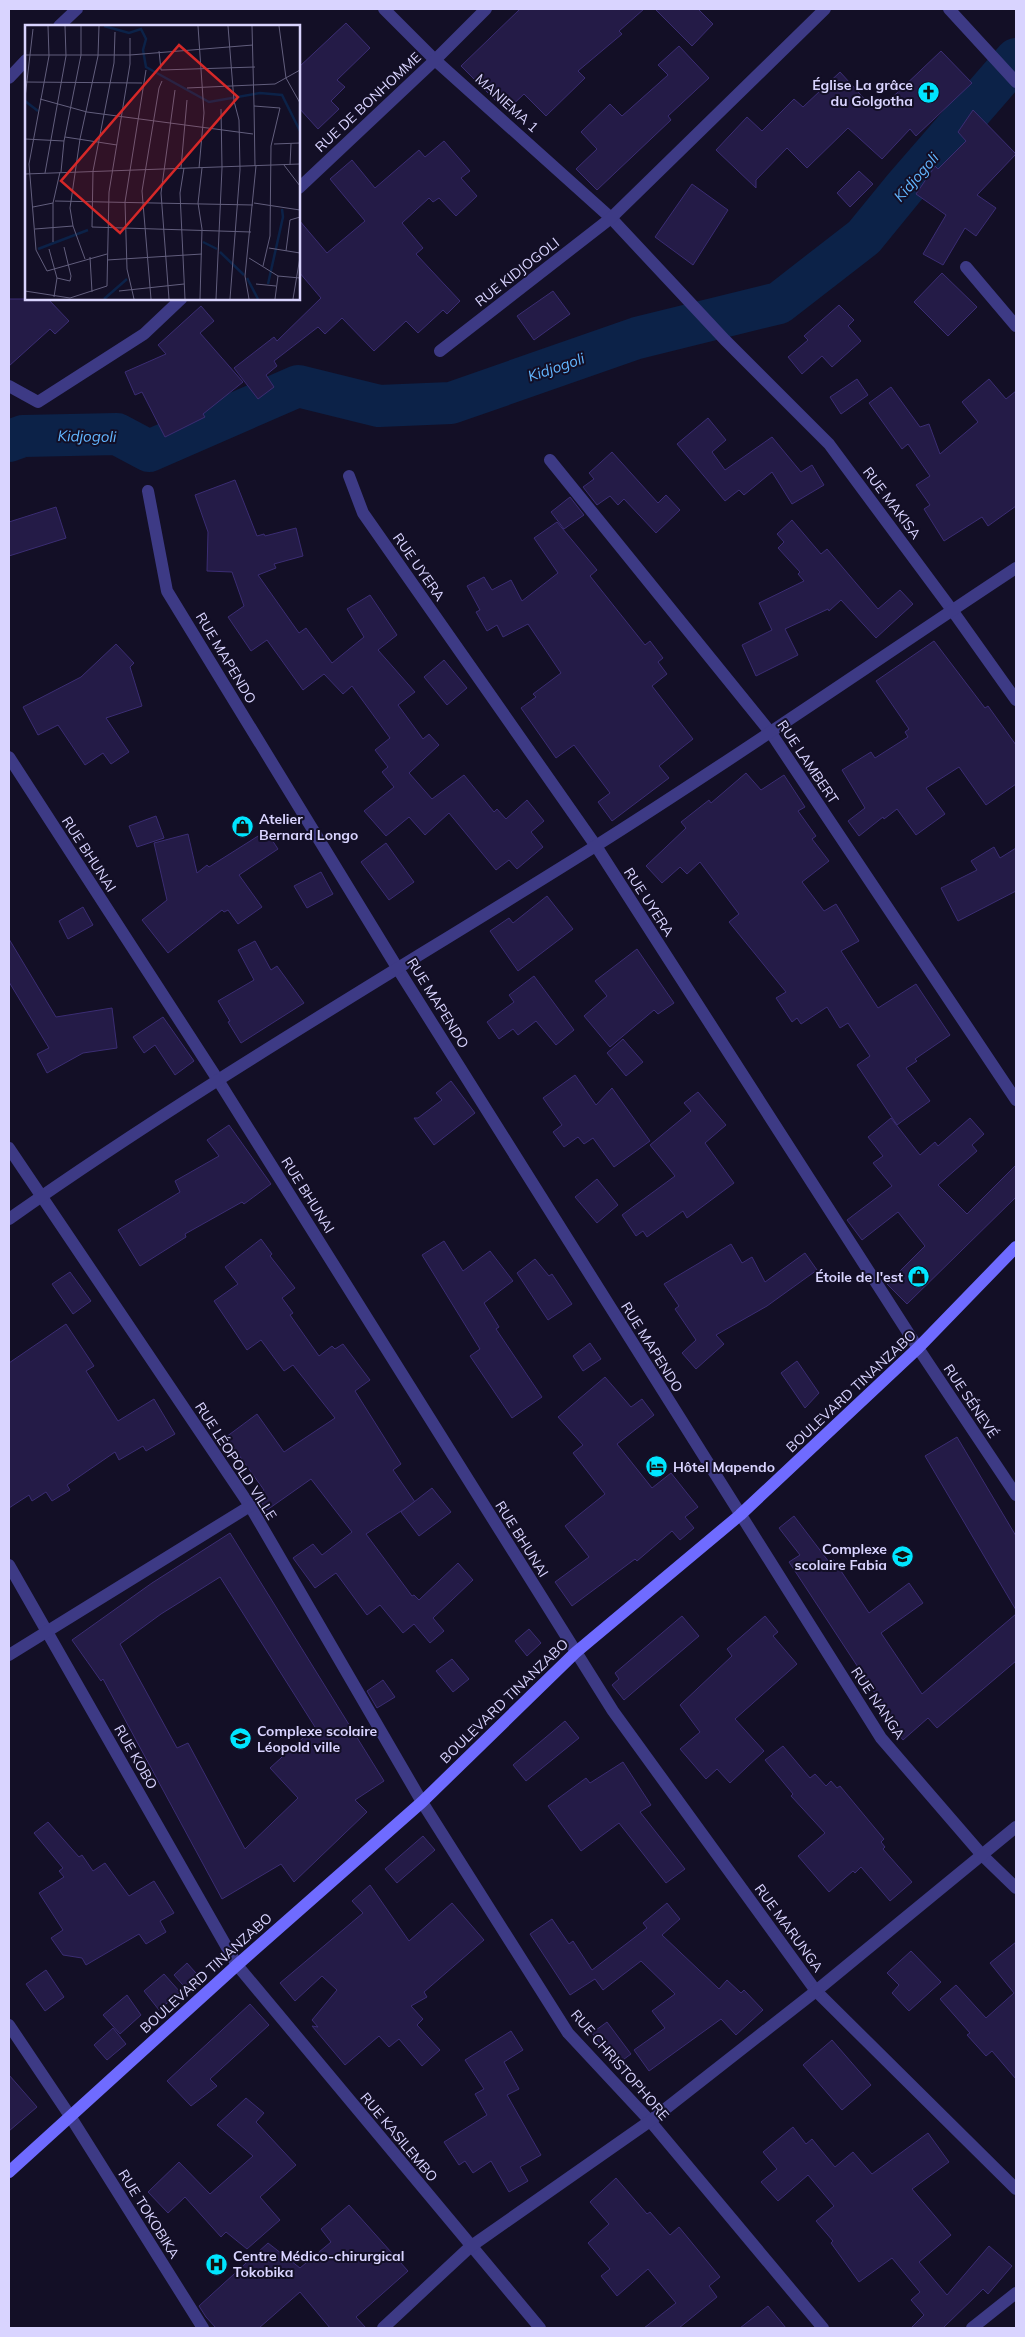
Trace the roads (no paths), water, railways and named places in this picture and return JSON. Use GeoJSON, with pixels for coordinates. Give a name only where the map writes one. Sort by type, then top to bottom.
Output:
{"type":"FeatureCollection","features":[{"type":"Feature","properties":{"kind":"street"},"geometry":{"type":"LineString","coordinates":[[60,25],[77,9]]}},
{"type":"Feature","properties":{"kind":"street","name":"MANIEMA 1"},"geometry":{"type":"LineString","coordinates":[[384,9],[435,60],[611,218],[698,311]]}},
{"type":"Feature","properties":{"kind":"street","name":"RUE DE BONHOMME"},"geometry":{"type":"LineString","coordinates":[[300,187],[435,60],[486,9]]}},
{"type":"Feature","properties":{"kind":"street","name":"RUE KIDJOGOLI"},"geometry":{"type":"LineString","coordinates":[[440,351],[611,218],[825,9]]}},
{"type":"Feature","properties":{"kind":"street"},"geometry":{"type":"LineString","coordinates":[[948,9],[1014,81]]}},
{"type":"Feature","properties":{"kind":"street"},"geometry":{"type":"LineString","coordinates":[[9,78],[25,61]]}},
{"type":"Feature","properties":{"kind":"street"},"geometry":{"type":"LineString","coordinates":[[966,267],[1016,326]]}},
{"type":"Feature","properties":{"kind":"street"},"geometry":{"type":"LineString","coordinates":[[9,386],[38,402],[144,334],[180,300]]}},
{"type":"Feature","properties":{"kind":"street","name":"RUE MAKISA"},"geometry":{"type":"LineString","coordinates":[[698,311],[829,444],[1016,700]]}},
{"type":"Feature","properties":{"kind":"street","name":"RUE LAMBERT"},"geometry":{"type":"LineString","coordinates":[[550,460],[771,733],[1016,1100]]}},
{"type":"Feature","properties":{"kind":"street","name":"RUE UYERA"},"geometry":{"type":"LineString","coordinates":[[349,476],[363,513],[596,846],[918,1348]]}},
{"type":"Feature","properties":{"kind":"street","name":"RUE MAPENDO"},"geometry":{"type":"LineString","coordinates":[[148,491],[167,591],[398,969],[740,1515]]}},
{"type":"Feature","properties":{"kind":"street"},"geometry":{"type":"LineString","coordinates":[[9,1218],[218,1080],[596,846],[771,733],[1016,568]]}},
{"type":"Feature","properties":{"kind":"street","name":"RUE BHUNAI"},"geometry":{"type":"LineString","coordinates":[[9,757],[218,1080],[575,1653]]}},
{"type":"Feature","properties":{"kind":"street","name":"RUE LÉOPOLD VILLE"},"geometry":{"type":"LineString","coordinates":[[9,1148],[250,1506],[422,1802]]}},
{"type":"Feature","properties":{"kind":"street","name":"BOULEVARD TINANZABO"},"geometry":{"type":"LineString","coordinates":[[9,2172],[237,1964],[422,1802],[575,1653],[740,1515],[918,1348],[1016,1247]]}},
{"type":"Feature","properties":{"kind":"street","name":"RUE SÉNEVÉ"},"geometry":{"type":"LineString","coordinates":[[918,1348],[1016,1495]]}},
{"type":"Feature","properties":{"kind":"street"},"geometry":{"type":"LineString","coordinates":[[9,1654],[250,1506]]}},
{"type":"Feature","properties":{"kind":"street","name":"RUE NANGA"},"geometry":{"type":"LineString","coordinates":[[740,1515],[881,1738],[982,1855],[1016,1888]]}},
{"type":"Feature","properties":{"kind":"street","name":"RUE KOBO"},"geometry":{"type":"LineString","coordinates":[[9,1565],[237,1964]]}},
{"type":"Feature","properties":{"kind":"street","name":"RUE MARUNGA"},"geometry":{"type":"LineString","coordinates":[[575,1653],[613,1711],[816,1991],[1016,2189]]}},
{"type":"Feature","properties":{"kind":"street","name":"RUE CHRISTOPHORE"},"geometry":{"type":"LineString","coordinates":[[422,1802],[568,2033],[650,2121],[823,2328]]}},
{"type":"Feature","properties":{"kind":"street"},"geometry":{"type":"LineString","coordinates":[[383,2328],[470,2247],[650,2121],[816,1991],[1016,1827]]}},
{"type":"Feature","properties":{"kind":"street","name":"RUE KASILEMBO"},"geometry":{"type":"LineString","coordinates":[[237,1964],[470,2247],[540,2328]]}},
{"type":"Feature","properties":{"kind":"street","name":"RUE TOKOBIKA"},"geometry":{"type":"LineString","coordinates":[[9,2024],[70,2116],[203,2328]]}},
{"type":"Feature","properties":{"kind":"street"},"geometry":{"type":"LineString","coordinates":[[972,2328],[1016,2293]]}},
{"type":"Feature","properties":{"kind":"waterway","name":"Kidjogoli"},"geometry":{"type":"LineString","coordinates":[[9,441],[23,436],[117,434],[149,451],[298,386],[379,406],[451,403],[637,338],[779,303],[864,237],[1016,59]]}},
{"type":"Feature","properties":{"kind":"place","name":"Église La grâce du Golgotha"},"geometry":{"type":"Point","coordinates":[929,93]}},
{"type":"Feature","properties":{"kind":"place","name":"Atelier Bernard Longo"},"geometry":{"type":"Point","coordinates":[243,827]}},
{"type":"Feature","properties":{"kind":"place","name":"Étoile de l'est"},"geometry":{"type":"Point","coordinates":[919,1277]}},
{"type":"Feature","properties":{"kind":"place","name":"Hôtel Mapendo"},"geometry":{"type":"Point","coordinates":[657,1467]}},
{"type":"Feature","properties":{"kind":"place","name":"Complexe scolaire Fabia"},"geometry":{"type":"Point","coordinates":[903,1557]}},
{"type":"Feature","properties":{"kind":"place","name":"Complexe scolaire Léopold ville"},"geometry":{"type":"Point","coordinates":[241,1739]}},
{"type":"Feature","properties":{"kind":"place","name":"Centre Médico-chirurgical Tokobika"},"geometry":{"type":"Point","coordinates":[217,2264]}}]}
